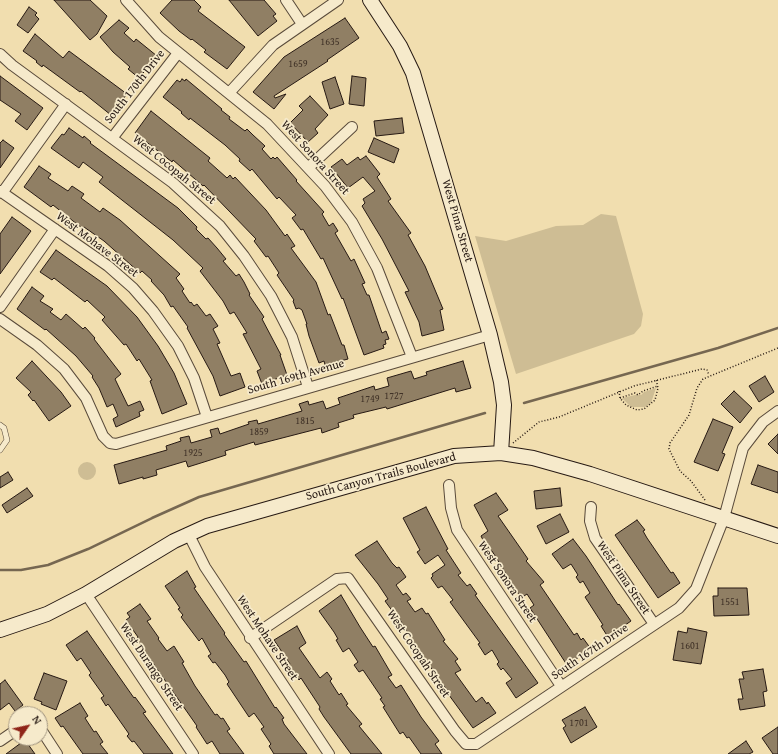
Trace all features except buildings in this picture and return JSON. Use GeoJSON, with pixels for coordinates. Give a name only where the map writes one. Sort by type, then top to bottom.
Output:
{"type":"FeatureCollection","features":[{"type":"Feature","properties":{"kind":"street","name":"West Sonora Street"},"geometry":{"type":"LineString","coordinates":[[126,0],[156,34],[267,124],[309,167],[325,186],[352,222],[377,268],[412,357]]}},
{"type":"Feature","properties":{"kind":"street"},"geometry":{"type":"LineString","coordinates":[[286,0],[302,24]]}},
{"type":"Feature","properties":{"kind":"street"},"geometry":{"type":"LineString","coordinates":[[229,94],[265,52],[302,24],[338,0]]}},
{"type":"Feature","properties":{"kind":"street","name":"West Pima Street"},"geometry":{"type":"LineString","coordinates":[[370,0],[400,46],[414,78],[490,335],[503,397],[504,418],[501,453]]}},
{"type":"Feature","properties":{"kind":"street","name":"South 170th Drive"},"geometry":{"type":"LineString","coordinates":[[113,137],[178,53]]}},
{"type":"Feature","properties":{"kind":"street","name":"West Cocopah Street"},"geometry":{"type":"LineString","coordinates":[[0,54],[173,183],[206,212],[232,239],[258,274],[284,321],[308,387]]}},
{"type":"Feature","properties":{"kind":"street"},"geometry":{"type":"LineString","coordinates":[[1,192],[66,104]]}},
{"type":"Feature","properties":{"kind":"street"},"geometry":{"type":"LineString","coordinates":[[309,167],[352,127]]}},
{"type":"Feature","properties":{"kind":"street","name":"West Mohave Street"},"geometry":{"type":"LineString","coordinates":[[1,192],[108,266],[133,288],[153,310],[178,346],[199,389],[207,417]]}},
{"type":"Feature","properties":{"kind":"street"},"geometry":{"type":"LineString","coordinates":[[0,306],[55,228]]}},
{"type":"Feature","properties":{"kind":"street","name":"South 169th Avenue"},"geometry":{"type":"LineString","coordinates":[[0,319],[37,345],[64,369],[86,398],[103,436],[110,443],[120,443],[490,335]]}},
{"type":"Feature","properties":{"kind":"street","name":"South 167th Drive"},"geometry":{"type":"LineString","coordinates":[[466,744],[476,744],[679,608],[696,589],[724,518],[743,448],[763,422],[778,411]]}},
{"type":"Feature","properties":{"kind":"street","name":"South Canyon Trails Boulevard"},"geometry":{"type":"LineString","coordinates":[[0,630],[47,614],[86,594],[188,533],[454,456],[501,453],[533,458],[590,474],[778,536]]}},
{"type":"Feature","properties":{"kind":"street","name":"West Sonora Street"},"geometry":{"type":"LineString","coordinates":[[449,485],[451,508],[457,530],[561,686]]}},
{"type":"Feature","properties":{"kind":"street","name":"West Pima Street"},"geometry":{"type":"LineString","coordinates":[[591,507],[590,521],[595,538],[654,624]]}},
{"type":"Feature","properties":{"kind":"street","name":"West Mohave Street"},"geometry":{"type":"LineString","coordinates":[[188,533],[205,568],[250,638],[329,754]]}},
{"type":"Feature","properties":{"kind":"street","name":"West Cocopah Street"},"geometry":{"type":"LineString","coordinates":[[250,638],[337,579],[348,578],[466,744]]}},
{"type":"Feature","properties":{"kind":"street","name":"West Durango Street"},"geometry":{"type":"LineString","coordinates":[[86,594],[193,754]]}},
{"type":"Feature","properties":{"kind":"street"},"geometry":{"type":"LineString","coordinates":[[48,740],[57,754]]}},
{"type":"Feature","properties":{"kind":"lane"},"geometry":{"type":"LineString","coordinates":[[0,424],[4,428],[6,440],[0,450]]}},
{"type":"Feature","properties":{"kind":"path"},"geometry":{"type":"LineString","coordinates":[[704,512],[706,501],[703,495],[680,471],[669,450],[670,443],[689,415],[697,388],[703,379],[709,375],[778,348]]}},
{"type":"Feature","properties":{"kind":"path"},"geometry":{"type":"LineString","coordinates":[[501,453],[539,422],[602,400],[619,391],[656,379],[702,369],[707,370],[709,375]]}},
{"type":"Feature","properties":{"kind":"path"},"geometry":{"type":"LineString","coordinates":[[619,391],[620,398],[629,408],[636,410],[644,409],[655,400],[658,386],[656,379]]}},
{"type":"Feature","properties":{"kind":"path"},"geometry":{"type":"LineString","coordinates":[[620,398],[635,393],[638,395],[643,390],[658,386]]}},
{"type":"Feature","properties":{"kind":"shaded area"},"geometry":{"type":"Polygon","coordinates":[[[601,214],[616,216],[643,314],[641,326],[634,334],[516,374],[475,236],[506,241],[556,226],[583,225],[601,214]]]}},
{"type":"Feature","properties":{"kind":"shaded area"},"geometry":{"type":"Polygon","coordinates":[[[656,388],[651,403],[645,407],[631,407],[622,398],[641,395],[644,392],[656,388]]]}},
{"type":"Feature","properties":{"kind":"shaded area"},"geometry":{"type":"Polygon","coordinates":[[[83,462],[91,462],[96,467],[94,478],[91,480],[83,480],[78,475],[78,467],[83,462]]]}},
{"type":"Feature","properties":{"kind":"waterway"},"geometry":{"type":"LineString","coordinates":[[524,403],[718,348],[778,328]]}},
{"type":"Feature","properties":{"kind":"waterway"},"geometry":{"type":"LineString","coordinates":[[0,570],[21,570],[48,565],[88,549],[199,497],[485,413]]}}]}
